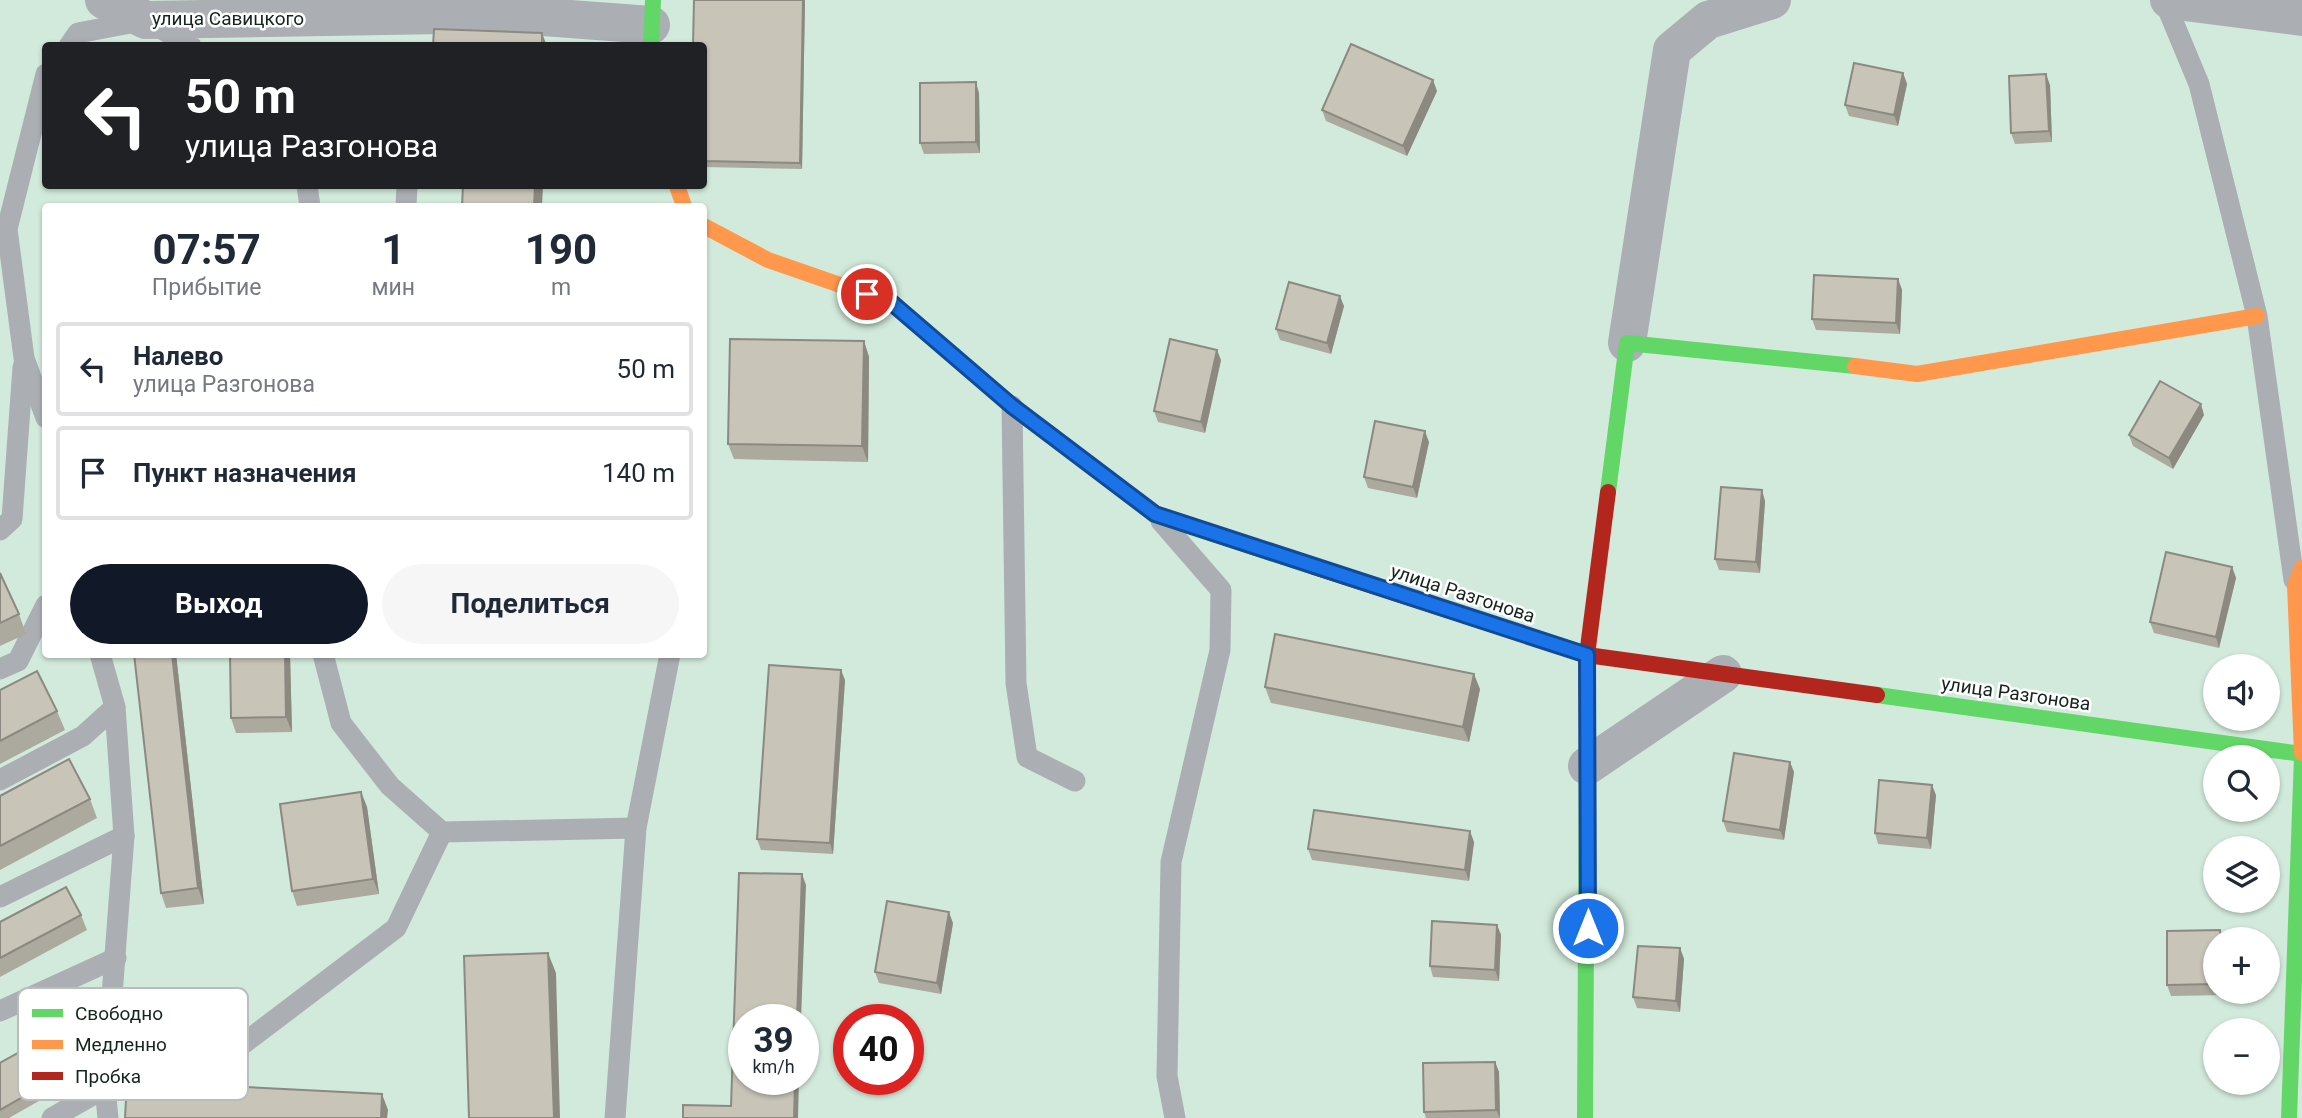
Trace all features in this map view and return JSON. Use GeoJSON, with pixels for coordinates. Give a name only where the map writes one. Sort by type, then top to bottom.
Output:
{"type":"FeatureCollection","features":[{"type":"Feature","properties":{"kind":"street","name":"улица Савицкого"},"geometry":{"type":"LineString","coordinates":[[104,0],[139,10],[503,14],[652,23]]}},
{"type":"Feature","properties":{"kind":"street"},"geometry":{"type":"LineString","coordinates":[[1585,1118],[1587,655],[1627,343],[1672,50],[1708,20],[1772,0]]}},
{"type":"Feature","properties":{"kind":"street"},"geometry":{"type":"LineString","coordinates":[[2167,0],[2302,17]]}},
{"type":"Feature","properties":{"kind":"street","name":"улица Разгонова"},"geometry":{"type":"LineString","coordinates":[[707,228],[768,260],[892,303],[1012,406],[1155,514],[1587,655],[2302,754]]}},
{"type":"Feature","properties":{"kind":"street"},"geometry":{"type":"LineString","coordinates":[[1627,343],[1746,353],[1917,374],[2257,316]]}},
{"type":"Feature","properties":{"kind":"street"},"geometry":{"type":"LineString","coordinates":[[2289,1118],[2302,754],[2298,577]]}},
{"type":"Feature","properties":{"kind":"street"},"geometry":{"type":"LineString","coordinates":[[1587,766],[1723,674]]}},
{"type":"Feature","properties":{"kind":"lane"},"geometry":{"type":"LineString","coordinates":[[2167,0],[2199,84],[2257,316],[2298,577]]}},
{"type":"Feature","properties":{"kind":"lane"},"geometry":{"type":"LineString","coordinates":[[71,42],[78,33],[139,10],[185,42]]}},
{"type":"Feature","properties":{"kind":"lane"},"geometry":{"type":"LineString","coordinates":[[42,89],[3,234],[24,358],[42,407]]}},
{"type":"Feature","properties":{"kind":"lane"},"geometry":{"type":"LineString","coordinates":[[0,530],[12,519],[24,358]]}},
{"type":"Feature","properties":{"kind":"lane"},"geometry":{"type":"LineString","coordinates":[[1012,406],[1016,683],[1027,757],[1075,781]]}},
{"type":"Feature","properties":{"kind":"lane"},"geometry":{"type":"LineString","coordinates":[[1155,514],[1221,590],[1220,650],[1171,862],[1167,1076],[1175,1118]]}},
{"type":"Feature","properties":{"kind":"lane"},"geometry":{"type":"LineString","coordinates":[[0,669],[18,661],[42,613]]}},
{"type":"Feature","properties":{"kind":"lane"},"geometry":{"type":"LineString","coordinates":[[101,658],[115,707],[124,836],[114,988]]}},
{"type":"Feature","properties":{"kind":"lane"},"geometry":{"type":"LineString","coordinates":[[324,658],[341,723],[390,786],[442,832],[636,828]]}},
{"type":"Feature","properties":{"kind":"lane"},"geometry":{"type":"LineString","coordinates":[[615,1118],[636,828],[669,658]]}},
{"type":"Feature","properties":{"kind":"lane"},"geometry":{"type":"LineString","coordinates":[[0,780],[83,736],[115,707]]}},
{"type":"Feature","properties":{"kind":"lane"},"geometry":{"type":"LineString","coordinates":[[248,1040],[396,928],[442,832]]}},
{"type":"Feature","properties":{"kind":"lane"},"geometry":{"type":"LineString","coordinates":[[0,897],[124,836]]}},
{"type":"Feature","properties":{"kind":"lane"},"geometry":{"type":"LineString","coordinates":[[52,988],[117,958]]}},
{"type":"Feature","properties":{"kind":"lane"},"geometry":{"type":"LineString","coordinates":[[0,1012],[18,1004]]}},
{"type":"Feature","properties":{"kind":"lane"},"geometry":{"type":"LineString","coordinates":[[52,1118],[84,1100]]}},
{"type":"Feature","properties":{"kind":"lane"},"geometry":{"type":"LineString","coordinates":[[106,1100],[108,1118]]}},
{"type":"Feature","properties":{"kind":"building"},"geometry":{"type":"Polygon","coordinates":[[[694,0],[803,0],[800,163],[707,161],[707,42],[693,42],[694,0]]]}},
{"type":"Feature","properties":{"kind":"building"},"geometry":{"type":"Polygon","coordinates":[[[434,29],[542,33],[542,42],[433,42],[434,29]]]}},
{"type":"Feature","properties":{"kind":"building"},"geometry":{"type":"Polygon","coordinates":[[[1351,44],[1433,80],[1403,146],[1322,110],[1351,44]]]}},
{"type":"Feature","properties":{"kind":"building"},"geometry":{"type":"Polygon","coordinates":[[[1854,63],[1903,73],[1894,115],[1845,105],[1854,63]]]}},
{"type":"Feature","properties":{"kind":"building"},"geometry":{"type":"Polygon","coordinates":[[[2046,74],[2049,131],[2011,133],[2009,76],[2046,74]]]}},
{"type":"Feature","properties":{"kind":"building"},"geometry":{"type":"Polygon","coordinates":[[[976,82],[976,142],[920,143],[920,83],[976,82]]]}},
{"type":"Feature","properties":{"kind":"building"},"geometry":{"type":"Polygon","coordinates":[[[463,189],[535,189],[534,203],[462,203],[463,189]]]}},
{"type":"Feature","properties":{"kind":"building"},"geometry":{"type":"Polygon","coordinates":[[[1814,275],[1898,279],[1896,323],[1812,319],[1814,275]]]}},
{"type":"Feature","properties":{"kind":"building"},"geometry":{"type":"Polygon","coordinates":[[[1289,282],[1340,296],[1327,343],[1276,329],[1289,282]]]}},
{"type":"Feature","properties":{"kind":"building"},"geometry":{"type":"Polygon","coordinates":[[[730,339],[864,341],[862,446],[728,444],[730,339]]]}},
{"type":"Feature","properties":{"kind":"building"},"geometry":{"type":"Polygon","coordinates":[[[1170,339],[1217,350],[1201,422],[1154,411],[1170,339]]]}},
{"type":"Feature","properties":{"kind":"building"},"geometry":{"type":"Polygon","coordinates":[[[2160,381],[2201,404],[2169,458],[2129,435],[2160,381]]]}},
{"type":"Feature","properties":{"kind":"building"},"geometry":{"type":"Polygon","coordinates":[[[1375,421],[1425,431],[1413,487],[1364,477],[1375,421]]]}},
{"type":"Feature","properties":{"kind":"building"},"geometry":{"type":"Polygon","coordinates":[[[1721,487],[1762,490],[1756,562],[1715,559],[1721,487]]]}},
{"type":"Feature","properties":{"kind":"building"},"geometry":{"type":"Polygon","coordinates":[[[2166,552],[2232,567],[2216,637],[2150,622],[2166,552]]]}},
{"type":"Feature","properties":{"kind":"building"},"geometry":{"type":"Polygon","coordinates":[[[0,573],[19,614],[0,623],[0,573]]]}},
{"type":"Feature","properties":{"kind":"building"},"geometry":{"type":"Polygon","coordinates":[[[1275,634],[1474,674],[1463,727],[1265,687],[1275,634]]]}},
{"type":"Feature","properties":{"kind":"building"},"geometry":{"type":"Polygon","coordinates":[[[134,658],[172,658],[198,888],[161,893],[134,658]]]}},
{"type":"Feature","properties":{"kind":"building"},"geometry":{"type":"Polygon","coordinates":[[[230,658],[285,658],[286,717],[231,718],[230,658]]]}},
{"type":"Feature","properties":{"kind":"building"},"geometry":{"type":"Polygon","coordinates":[[[769,665],[841,670],[830,843],[757,839],[769,665]]]}},
{"type":"Feature","properties":{"kind":"building"},"geometry":{"type":"Polygon","coordinates":[[[37,671],[57,711],[0,741],[0,690],[37,671]]]}},
{"type":"Feature","properties":{"kind":"building"},"geometry":{"type":"Polygon","coordinates":[[[1734,753],[1790,762],[1780,830],[1723,821],[1734,753]]]}},
{"type":"Feature","properties":{"kind":"building"},"geometry":{"type":"Polygon","coordinates":[[[69,759],[90,799],[0,846],[0,796],[69,759]]]}},
{"type":"Feature","properties":{"kind":"building"},"geometry":{"type":"Polygon","coordinates":[[[1879,780],[1932,785],[1927,838],[1875,833],[1879,780]]]}},
{"type":"Feature","properties":{"kind":"building"},"geometry":{"type":"Polygon","coordinates":[[[361,792],[373,879],[292,891],[280,804],[361,792]]]}},
{"type":"Feature","properties":{"kind":"building"},"geometry":{"type":"Polygon","coordinates":[[[1314,810],[1470,831],[1465,870],[1308,849],[1314,810]]]}},
{"type":"Feature","properties":{"kind":"building"},"geometry":{"type":"Polygon","coordinates":[[[739,873],[802,874],[798,1004],[735,1004],[739,873]]]}},
{"type":"Feature","properties":{"kind":"building"},"geometry":{"type":"Polygon","coordinates":[[[66,887],[81,915],[0,958],[0,922],[66,887]]]}},
{"type":"Feature","properties":{"kind":"building"},"geometry":{"type":"Polygon","coordinates":[[[887,901],[949,912],[937,983],[875,972],[887,901]]]}},
{"type":"Feature","properties":{"kind":"building"},"geometry":{"type":"Polygon","coordinates":[[[1432,921],[1497,925],[1495,970],[1430,966],[1432,921]]]}},
{"type":"Feature","properties":{"kind":"building"},"geometry":{"type":"Polygon","coordinates":[[[2203,930],[2203,984],[2167,985],[2167,931],[2203,930]]]}},
{"type":"Feature","properties":{"kind":"building"},"geometry":{"type":"Polygon","coordinates":[[[1638,946],[1680,948],[1676,1001],[1633,997],[1638,946]]]}},
{"type":"Feature","properties":{"kind":"building"},"geometry":{"type":"Polygon","coordinates":[[[548,953],[554,1118],[469,1118],[464,956],[548,953]]]}},
{"type":"Feature","properties":{"kind":"building"},"geometry":{"type":"Polygon","coordinates":[[[18,1053],[18,1100],[0,1110],[0,1063],[18,1053]]]}},
{"type":"Feature","properties":{"kind":"building"},"geometry":{"type":"Polygon","coordinates":[[[1495,1062],[1496,1110],[1424,1112],[1423,1063],[1495,1062]]]}},
{"type":"Feature","properties":{"kind":"building"},"geometry":{"type":"Polygon","coordinates":[[[248,1087],[382,1094],[381,1118],[125,1118],[126,1100],[248,1100],[248,1087]]]}},
{"type":"Feature","properties":{"kind":"building"},"geometry":{"type":"Polygon","coordinates":[[[731,1095],[795,1095],[794,1118],[683,1118],[683,1105],[731,1106],[731,1095]]]}},
{"type":"Feature","properties":{"kind":"traffic: fast"},"geometry":{"type":"LineString","coordinates":[[651,42],[653,0]]}},
{"type":"Feature","properties":{"kind":"traffic: fast"},"geometry":{"type":"LineString","coordinates":[[1608,492],[1627,343],[1855,366]]}},
{"type":"Feature","properties":{"kind":"traffic: fast"},"geometry":{"type":"LineString","coordinates":[[1066,447],[1155,515],[1314,567]]}},
{"type":"Feature","properties":{"kind":"traffic: fast"},"geometry":{"type":"LineString","coordinates":[[1877,695],[2302,754]]}},
{"type":"Feature","properties":{"kind":"traffic: fast"},"geometry":{"type":"LineString","coordinates":[[1585,1118],[1587,754]]}},
{"type":"Feature","properties":{"kind":"traffic: fast"},"geometry":{"type":"LineString","coordinates":[[2289,1118],[2302,756]]}},
{"type":"Feature","properties":{"kind":"traffic: slow"},"geometry":{"type":"LineString","coordinates":[[678,189],[683,203]]}},
{"type":"Feature","properties":{"kind":"traffic: slow"},"geometry":{"type":"LineString","coordinates":[[707,228],[768,260],[892,303],[1012,406],[1066,447]]}},
{"type":"Feature","properties":{"kind":"traffic: slow"},"geometry":{"type":"LineString","coordinates":[[1855,366],[1917,374],[2257,316]]}},
{"type":"Feature","properties":{"kind":"traffic: slow"},"geometry":{"type":"LineString","coordinates":[[2302,568],[2295,585],[2302,753]]}},
{"type":"Feature","properties":{"kind":"traffic: jam"},"geometry":{"type":"LineString","coordinates":[[1587,754],[1587,655],[1608,492]]}},
{"type":"Feature","properties":{"kind":"traffic: jam"},"geometry":{"type":"LineString","coordinates":[[1314,567],[1587,655],[1877,695]]}},
{"type":"Feature","properties":{"kind":"route"},"geometry":{"type":"LineString","coordinates":[[867,294],[892,303],[1012,406],[1155,514],[1587,655],[1588,928]]}}]}
